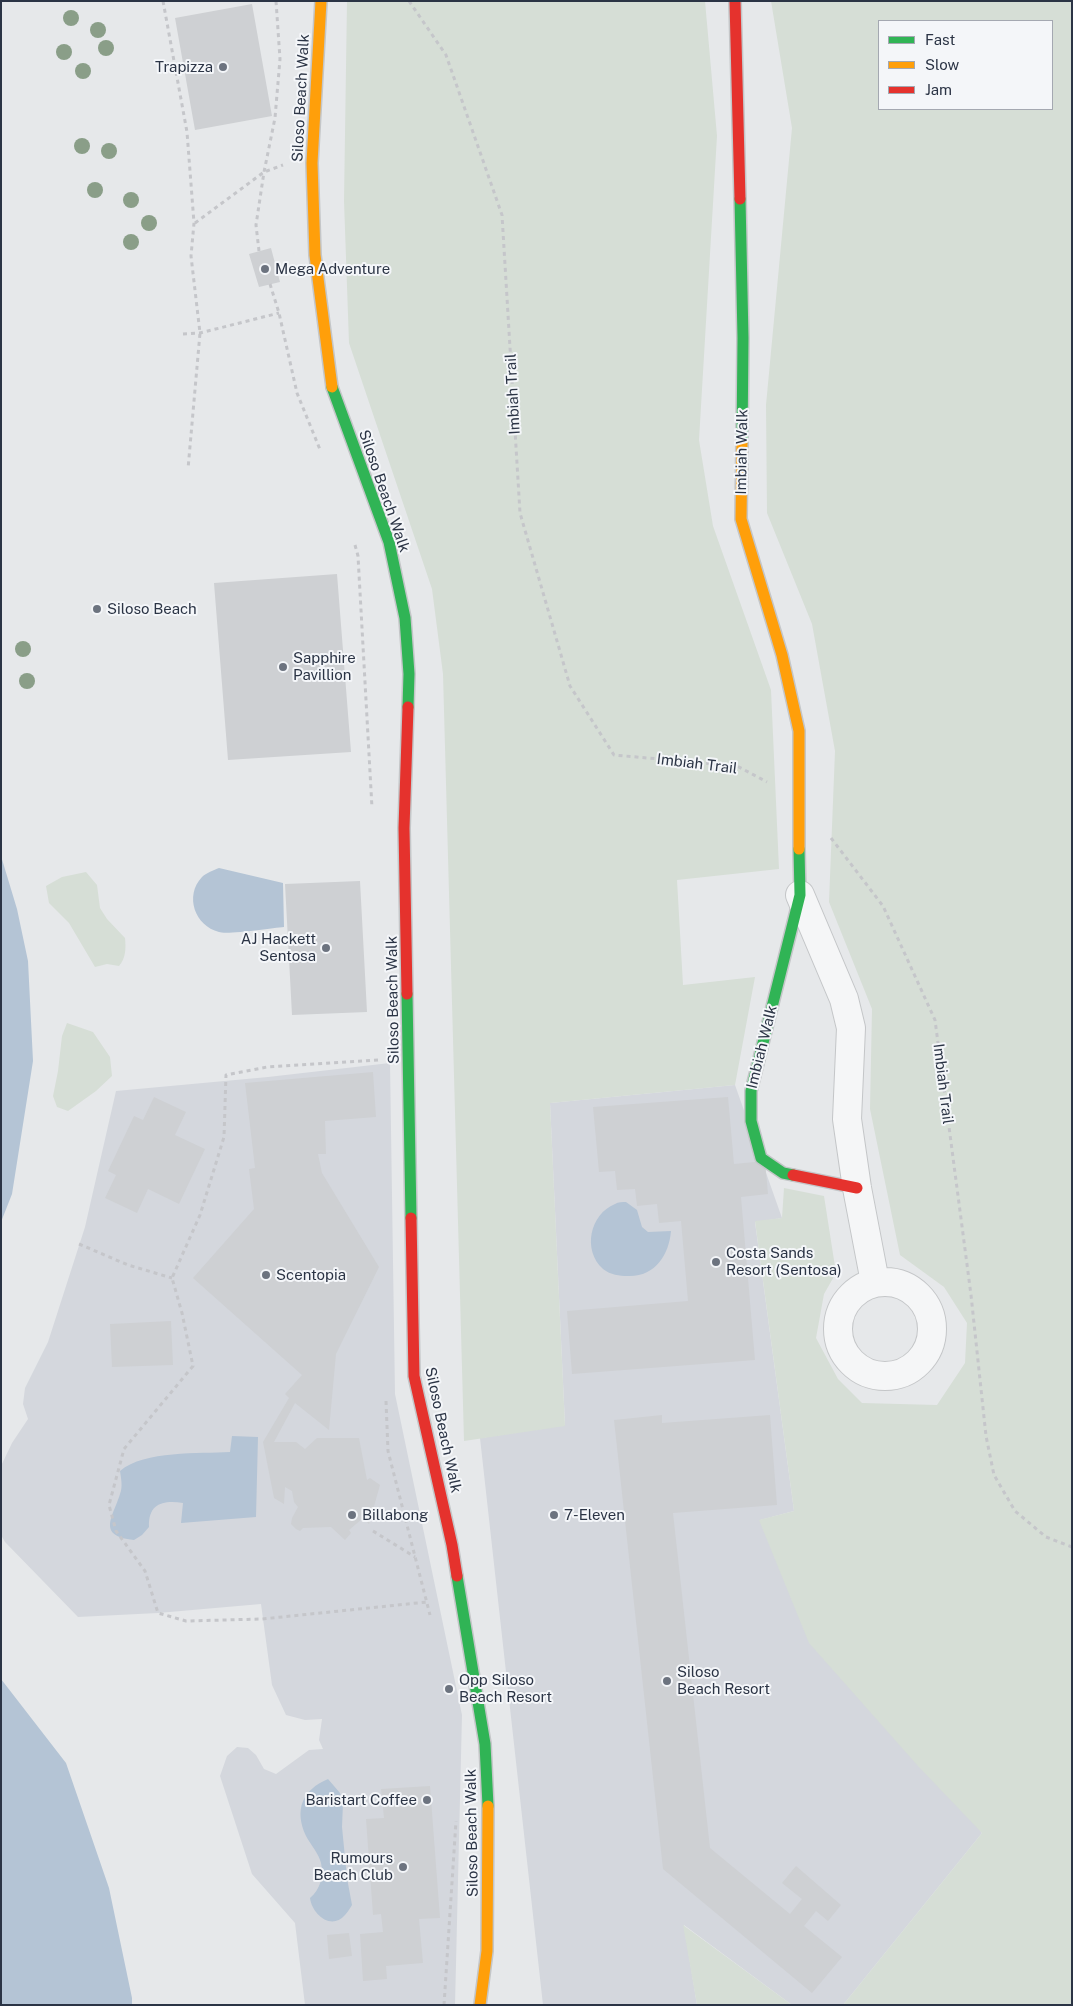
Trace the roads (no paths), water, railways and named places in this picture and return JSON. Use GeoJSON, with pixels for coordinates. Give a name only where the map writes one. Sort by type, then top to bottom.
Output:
{"type":"FeatureCollection","features":[{"type":"Feature","properties":{"kind":"street","name":"Siloso Beach Walk"},"geometry":{"type":"LineString","coordinates":[[321,1],[312,163],[315,255],[330,382],[389,542],[405,618],[409,674],[407,782],[404,828],[414,1376],[452,1545],[485,1744],[489,1827],[487,1942],[480,2005]]}},
{"type":"Feature","properties":{"kind":"street","name":"Imbiah Walk"},"geometry":{"type":"LineString","coordinates":[[735,1],[743,338],[741,519],[782,656],[799,731],[800,895],[751,1091],[751,1121],[761,1158],[782,1173],[857,1188]]}},
{"type":"Feature","properties":{"kind":"street","name":"Imbiah Walk"},"geometry":{"type":"LineString","coordinates":[[800,895],[844,999],[851,1028],[847,1119],[857,1188],[875,1282]]}},
{"type":"Feature","properties":{"kind":"water"},"geometry":{"type":"Polygon","coordinates":[[[1,856],[17,909],[28,961],[33,1061],[12,1194],[1,1222],[1,856]]]}},
{"type":"Feature","properties":{"kind":"water"},"geometry":{"type":"Polygon","coordinates":[[[219,868],[283,883],[284,927],[224,933],[211,929],[204,924],[198,917],[195,909],[194,893],[202,877],[219,868]]]}},
{"type":"Feature","properties":{"kind":"water"},"geometry":{"type":"Polygon","coordinates":[[[626,1202],[637,1210],[642,1227],[648,1232],[671,1231],[664,1256],[659,1263],[646,1273],[628,1276],[609,1273],[603,1269],[596,1261],[591,1243],[595,1224],[600,1216],[606,1209],[616,1203],[626,1202]]]}},
{"type":"Feature","properties":{"kind":"water"},"geometry":{"type":"Polygon","coordinates":[[[232,1436],[258,1437],[256,1517],[181,1523],[183,1503],[170,1502],[154,1508],[149,1519],[149,1527],[134,1540],[122,1538],[111,1530],[111,1518],[120,1494],[122,1482],[120,1471],[143,1459],[158,1456],[230,1452],[232,1436]]]}},
{"type":"Feature","properties":{"kind":"water"},"geometry":{"type":"Polygon","coordinates":[[[1,1679],[66,1763],[109,1888],[132,2005],[1,2005],[1,1679]]]}},
{"type":"Feature","properties":{"kind":"water"},"geometry":{"type":"Polygon","coordinates":[[[328,1779],[340,1793],[343,1803],[342,1827],[347,1878],[352,1905],[340,1920],[334,1921],[328,1921],[318,1915],[310,1898],[319,1887],[322,1868],[319,1856],[302,1827],[301,1818],[301,1809],[306,1795],[328,1779]]]}},
{"type":"Feature","properties":{"kind":"place","name":"Trapizza"},"geometry":{"type":"Point","coordinates":[223,67]}},
{"type":"Feature","properties":{"kind":"place","name":"Mega Adventure"},"geometry":{"type":"Point","coordinates":[265,269]}},
{"type":"Feature","properties":{"kind":"place","name":"Siloso Beach"},"geometry":{"type":"Point","coordinates":[97,609]}},
{"type":"Feature","properties":{"kind":"place","name":"Sapphire Pavillion"},"geometry":{"type":"Point","coordinates":[283,667]}},
{"type":"Feature","properties":{"kind":"place","name":"AJ Hackett Sentosa"},"geometry":{"type":"Point","coordinates":[326,948]}},
{"type":"Feature","properties":{"kind":"place","name":"Costa Sands Resort (Sentosa)"},"geometry":{"type":"Point","coordinates":[716,1262]}},
{"type":"Feature","properties":{"kind":"place","name":"Scentopia"},"geometry":{"type":"Point","coordinates":[266,1275]}},
{"type":"Feature","properties":{"kind":"place","name":"Billabong"},"geometry":{"type":"Point","coordinates":[352,1515]}},
{"type":"Feature","properties":{"kind":"place","name":"7-Eleven"},"geometry":{"type":"Point","coordinates":[554,1515]}},
{"type":"Feature","properties":{"kind":"place","name":"Siloso Beach Resort"},"geometry":{"type":"Point","coordinates":[667,1681]}},
{"type":"Feature","properties":{"kind":"place","name":"Opp Siloso Beach Resort"},"geometry":{"type":"Point","coordinates":[449,1689]}},
{"type":"Feature","properties":{"kind":"place","name":"Baristart Coffee"},"geometry":{"type":"Point","coordinates":[427,1800]}},
{"type":"Feature","properties":{"kind":"place","name":"Rumours Beach Club"},"geometry":{"type":"Point","coordinates":[403,1867]}}]}
